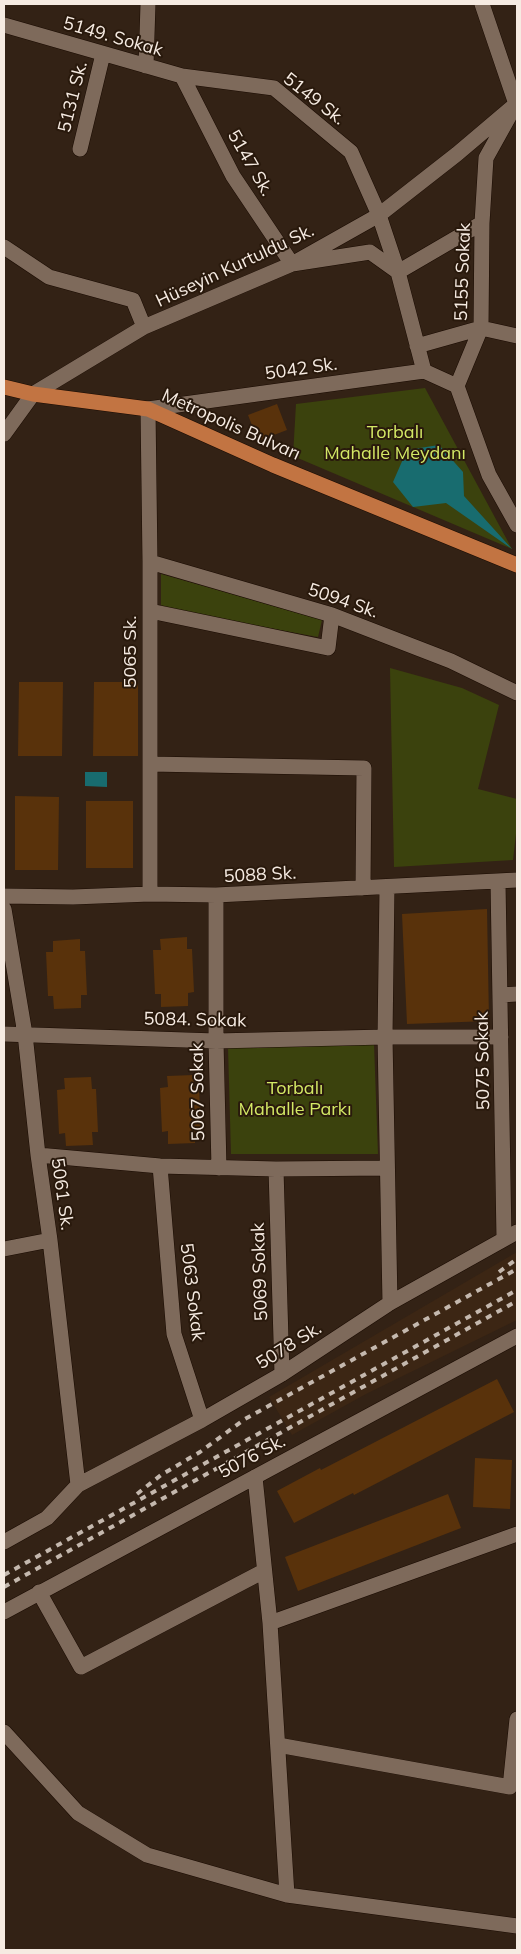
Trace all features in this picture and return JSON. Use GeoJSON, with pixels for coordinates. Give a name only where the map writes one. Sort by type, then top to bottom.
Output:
{"type":"FeatureCollection","features":[{"type":"Feature","properties":{"kind":"main road","name":"Metropolis Bulvarı"},"geometry":{"type":"LineString","coordinates":[[4,387],[33,394],[148,409],[273,465],[517,565]]}},
{"type":"Feature","properties":{"kind":"street"},"geometry":{"type":"LineString","coordinates":[[146,66],[148,4]]}},
{"type":"Feature","properties":{"kind":"street"},"geometry":{"type":"LineString","coordinates":[[483,4],[517,104]]}},
{"type":"Feature","properties":{"kind":"street","name":"5149. Sokak"},"geometry":{"type":"LineString","coordinates":[[4,25],[182,76]]}},
{"type":"Feature","properties":{"kind":"street","name":"5131 Sk."},"geometry":{"type":"LineString","coordinates":[[80,149],[103,54]]}},
{"type":"Feature","properties":{"kind":"street","name":"5149 Sk."},"geometry":{"type":"LineString","coordinates":[[182,76],[274,88],[351,152],[379,215],[398,272],[424,371]]}},
{"type":"Feature","properties":{"kind":"street","name":"5147 Sk."},"geometry":{"type":"LineString","coordinates":[[182,76],[233,176],[292,264]]}},
{"type":"Feature","properties":{"kind":"street","name":"Hüseyin Kurtuldu Sk."},"geometry":{"type":"LineString","coordinates":[[33,394],[144,327],[292,264],[379,215],[517,104]]}},
{"type":"Feature","properties":{"kind":"street","name":"5155 Sokak"},"geometry":{"type":"LineString","coordinates":[[457,386],[481,328],[482,223],[486,158],[517,104]]}},
{"type":"Feature","properties":{"kind":"street"},"geometry":{"type":"LineString","coordinates":[[292,264],[370,252],[398,272],[482,223]]}},
{"type":"Feature","properties":{"kind":"street"},"geometry":{"type":"LineString","coordinates":[[4,247],[49,276],[133,300],[144,327]]}},
{"type":"Feature","properties":{"kind":"street"},"geometry":{"type":"LineString","coordinates":[[417,346],[481,328],[517,336]]}},
{"type":"Feature","properties":{"kind":"street"},"geometry":{"type":"LineString","coordinates":[[424,371],[457,386],[489,475],[517,525]]}},
{"type":"Feature","properties":{"kind":"street","name":"5042 Sk."},"geometry":{"type":"LineString","coordinates":[[148,409],[424,371]]}},
{"type":"Feature","properties":{"kind":"street"},"geometry":{"type":"LineString","coordinates":[[4,434],[33,394]]}},
{"type":"Feature","properties":{"kind":"street","name":"5065 Sk."},"geometry":{"type":"LineString","coordinates":[[148,409],[150,894]]}},
{"type":"Feature","properties":{"kind":"street","name":"5094 Sk."},"geometry":{"type":"LineString","coordinates":[[150,562],[332,615],[451,661],[517,692]]}},
{"type":"Feature","properties":{"kind":"street"},"geometry":{"type":"LineString","coordinates":[[150,611],[328,648],[332,615]]}},
{"type":"Feature","properties":{"kind":"street"},"geometry":{"type":"LineString","coordinates":[[150,764],[364,768],[363,888]]}},
{"type":"Feature","properties":{"kind":"street","name":"5088 Sk."},"geometry":{"type":"LineString","coordinates":[[4,896],[216,895],[387,888],[517,880]]}},
{"type":"Feature","properties":{"kind":"street","name":"5075 Sokak"},"geometry":{"type":"LineString","coordinates":[[498,882],[501,1037],[511,1235]]}},
{"type":"Feature","properties":{"kind":"street"},"geometry":{"type":"LineString","coordinates":[[387,888],[385,1037],[390,1303]]}},
{"type":"Feature","properties":{"kind":"street","name":"5067 Sokak"},"geometry":{"type":"LineString","coordinates":[[216,895],[216,1041],[219,1168]]}},
{"type":"Feature","properties":{"kind":"street","name":"5061 Sk."},"geometry":{"type":"LineString","coordinates":[[4,909],[25,1034],[78,1485]]}},
{"type":"Feature","properties":{"kind":"street"},"geometry":{"type":"LineString","coordinates":[[500,995],[517,994]]}},
{"type":"Feature","properties":{"kind":"street","name":"5084. Sokak"},"geometry":{"type":"LineString","coordinates":[[4,1034],[216,1041],[385,1037],[501,1037]]}},
{"type":"Feature","properties":{"kind":"street"},"geometry":{"type":"LineString","coordinates":[[38,1155],[160,1166],[276,1169],[388,1168]]}},
{"type":"Feature","properties":{"kind":"street","name":"5063 Sokak"},"geometry":{"type":"LineString","coordinates":[[160,1166],[174,1334],[202,1420]]}},
{"type":"Feature","properties":{"kind":"street","name":"5069 Sokak"},"geometry":{"type":"LineString","coordinates":[[276,1169],[282,1374]]}},
{"type":"Feature","properties":{"kind":"street","name":"5078 Sk."},"geometry":{"type":"LineString","coordinates":[[4,1542],[47,1518],[78,1485],[202,1420],[282,1374],[390,1303],[511,1235]]}},
{"type":"Feature","properties":{"kind":"street"},"geometry":{"type":"LineString","coordinates":[[4,1249],[50,1240]]}},
{"type":"Feature","properties":{"kind":"street","name":"5076 Sk."},"geometry":{"type":"LineString","coordinates":[[4,1612],[517,1336]]}},
{"type":"Feature","properties":{"kind":"street"},"geometry":{"type":"LineString","coordinates":[[255,1476],[270,1624],[287,1895]]}},
{"type":"Feature","properties":{"kind":"street"},"geometry":{"type":"LineString","coordinates":[[270,1624],[517,1534]]}},
{"type":"Feature","properties":{"kind":"street"},"geometry":{"type":"LineString","coordinates":[[40,1592],[81,1667],[264,1571]]}},
{"type":"Feature","properties":{"kind":"street"},"geometry":{"type":"LineString","coordinates":[[278,1746],[510,1787],[517,1719]]}},
{"type":"Feature","properties":{"kind":"street"},"geometry":{"type":"LineString","coordinates":[[4,1732],[78,1813],[147,1855],[287,1895],[517,1926]]}},
{"type":"Feature","properties":{"kind":"shaded area"},"geometry":{"type":"Polygon","coordinates":[[[517,1252],[517,1320],[366,1394],[292,1435],[269,1397],[517,1252]]]}},
{"type":"Feature","properties":{"kind":"green space","name":"Torbalı Mahalle Meydanı"},"geometry":{"type":"Polygon","coordinates":[[[425,388],[512,549],[293,456],[296,404],[425,388]]]}},
{"type":"Feature","properties":{"kind":"green space"},"geometry":{"type":"Polygon","coordinates":[[[161,574],[322,620],[318,637],[161,608],[161,574]]]}},
{"type":"Feature","properties":{"kind":"green space"},"geometry":{"type":"Polygon","coordinates":[[[390,668],[462,688],[499,705],[478,789],[517,799],[517,825],[513,860],[394,867],[390,668]]]}},
{"type":"Feature","properties":{"kind":"green space","name":"Torbalı Mahalle Parkı"},"geometry":{"type":"Polygon","coordinates":[[[374,1044],[378,1154],[231,1154],[228,1047],[374,1044]]]}},
{"type":"Feature","properties":{"kind":"water"},"geometry":{"type":"Polygon","coordinates":[[[439,445],[463,472],[464,496],[512,549],[446,503],[413,507],[393,482],[407,450],[439,445]]]}},
{"type":"Feature","properties":{"kind":"water"},"geometry":{"type":"Polygon","coordinates":[[[85,772],[107,772],[107,787],[85,786],[85,772]]]}},
{"type":"Feature","properties":{"kind":"building"},"geometry":{"type":"Polygon","coordinates":[[[277,404],[287,430],[258,441],[248,415],[277,404]]]}},
{"type":"Feature","properties":{"kind":"building"},"geometry":{"type":"Polygon","coordinates":[[[19,682],[63,682],[62,756],[18,756],[19,682]]]}},
{"type":"Feature","properties":{"kind":"building"},"geometry":{"type":"Polygon","coordinates":[[[94,682],[138,682],[138,756],[93,756],[94,682]]]}},
{"type":"Feature","properties":{"kind":"building"},"geometry":{"type":"Polygon","coordinates":[[[15,796],[59,797],[58,870],[15,870],[15,796]]]}},
{"type":"Feature","properties":{"kind":"building"},"geometry":{"type":"Polygon","coordinates":[[[86,801],[133,801],[133,868],[86,868],[86,801]]]}},
{"type":"Feature","properties":{"kind":"building"},"geometry":{"type":"Polygon","coordinates":[[[487,909],[489,1021],[407,1024],[402,914],[487,909]]]}},
{"type":"Feature","properties":{"kind":"building"},"geometry":{"type":"Polygon","coordinates":[[[187,937],[187,949],[192,949],[194,992],[188,993],[188,1006],[161,1007],[161,994],[155,994],[153,950],[161,950],[160,939],[187,937]]]}},
{"type":"Feature","properties":{"kind":"building"},"geometry":{"type":"Polygon","coordinates":[[[80,939],[80,951],[85,951],[87,995],[81,995],[81,1008],[54,1009],[53,996],[48,996],[46,952],[53,952],[53,941],[80,939]]]}},
{"type":"Feature","properties":{"kind":"building"},"geometry":{"type":"Polygon","coordinates":[[[194,1075],[194,1087],[199,1087],[201,1130],[195,1130],[195,1143],[168,1144],[168,1131],[162,1132],[160,1088],[168,1087],[167,1076],[194,1075]]]}},
{"type":"Feature","properties":{"kind":"building"},"geometry":{"type":"Polygon","coordinates":[[[91,1077],[92,1089],[96,1089],[98,1132],[92,1132],[93,1145],[66,1146],[65,1133],[59,1134],[57,1090],[65,1089],[64,1078],[91,1077]]]}},
{"type":"Feature","properties":{"kind":"building"},"geometry":{"type":"Polygon","coordinates":[[[497,1379],[514,1412],[354,1495],[353,1493],[294,1523],[277,1491],[497,1379]]]}},
{"type":"Feature","properties":{"kind":"building"},"geometry":{"type":"Polygon","coordinates":[[[475,1458],[512,1460],[510,1509],[473,1507],[475,1458]]]}},
{"type":"Feature","properties":{"kind":"building"},"geometry":{"type":"Polygon","coordinates":[[[448,1494],[461,1528],[298,1591],[285,1557],[448,1494]]]}},
{"type":"Feature","properties":{"kind":"railway"},"geometry":{"type":"LineString","coordinates":[[499,1272],[517,1259]]}},
{"type":"Feature","properties":{"kind":"railway"},"geometry":{"type":"LineString","coordinates":[[137,1494],[161,1475],[200,1452],[245,1419],[517,1269]]}},
{"type":"Feature","properties":{"kind":"railway"},"geometry":{"type":"LineString","coordinates":[[4,1575],[517,1290]]}},
{"type":"Feature","properties":{"kind":"railway"},"geometry":{"type":"LineString","coordinates":[[4,1587],[517,1301]]}}]}
